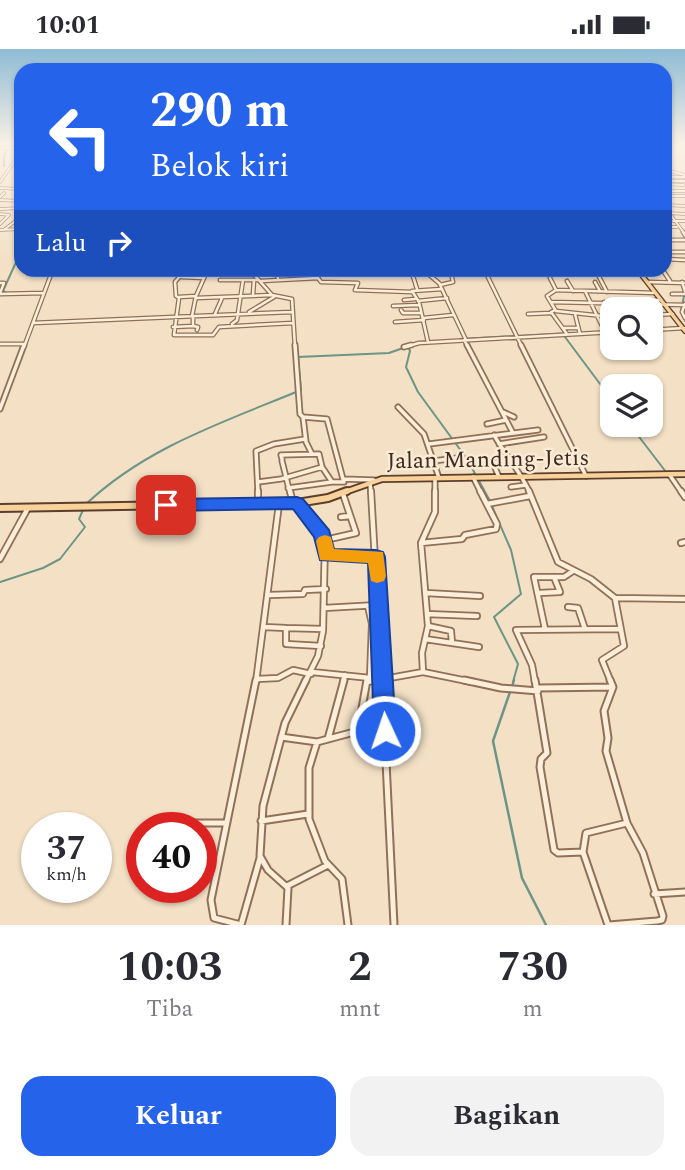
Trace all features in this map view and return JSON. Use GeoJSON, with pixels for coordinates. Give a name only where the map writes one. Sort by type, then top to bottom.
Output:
{"type":"FeatureCollection","features":[{"type":"Feature","properties":{"kind":"main road"},"geometry":{"type":"LineString","coordinates":[[644,277],[659,297]]}},
{"type":"Feature","properties":{"kind":"main road"},"geometry":{"type":"LineString","coordinates":[[663,302],[684,329]]}},
{"type":"Feature","properties":{"kind":"main road","name":"Jalan Manding-Jetis"},"geometry":{"type":"LineString","coordinates":[[0,508],[295,503],[345,493],[372,481],[685,474]]}},
{"type":"Feature","properties":{"kind":"street"},"geometry":{"type":"LineString","coordinates":[[4,193],[0,197],[13,201]]}},
{"type":"Feature","properties":{"kind":"street"},"geometry":{"type":"LineString","coordinates":[[2,209],[13,201]]}},
{"type":"Feature","properties":{"kind":"street"},"geometry":{"type":"LineString","coordinates":[[0,214],[9,215],[2,222]]}},
{"type":"Feature","properties":{"kind":"street"},"geometry":{"type":"LineString","coordinates":[[673,221],[685,221]]}},
{"type":"Feature","properties":{"kind":"street"},"geometry":{"type":"LineString","coordinates":[[673,221],[684,234]]}},
{"type":"Feature","properties":{"kind":"street"},"geometry":{"type":"LineString","coordinates":[[672,227],[678,227]]}},
{"type":"Feature","properties":{"kind":"street"},"geometry":{"type":"LineString","coordinates":[[0,409],[50,277]]}},
{"type":"Feature","properties":{"kind":"street"},"geometry":{"type":"LineString","coordinates":[[193,326],[196,297],[204,278],[179,277],[175,285],[176,296],[179,297],[196,297],[222,297],[253,295],[292,299],[300,414],[303,417],[305,439],[312,454]]}},
{"type":"Feature","properties":{"kind":"street"},"geometry":{"type":"LineString","coordinates":[[257,277],[273,296]]}},
{"type":"Feature","properties":{"kind":"street"},"geometry":{"type":"LineString","coordinates":[[413,277],[416,289]]}},
{"type":"Feature","properties":{"kind":"street"},"geometry":{"type":"LineString","coordinates":[[432,277],[440,284],[465,340],[513,433]]}},
{"type":"Feature","properties":{"kind":"street"},"geometry":{"type":"LineString","coordinates":[[440,284],[454,282],[452,277]]}},
{"type":"Feature","properties":{"kind":"street"},"geometry":{"type":"LineString","coordinates":[[488,277],[586,476]]}},
{"type":"Feature","properties":{"kind":"street"},"geometry":{"type":"LineString","coordinates":[[598,277],[605,297]]}},
{"type":"Feature","properties":{"kind":"street"},"geometry":{"type":"LineString","coordinates":[[667,277],[670,282]]}},
{"type":"Feature","properties":{"kind":"street"},"geometry":{"type":"LineString","coordinates":[[220,280],[317,278],[321,282],[358,283],[355,290],[403,295],[418,302]]}},
{"type":"Feature","properties":{"kind":"street"},"geometry":{"type":"LineString","coordinates":[[550,278],[556,291]]}},
{"type":"Feature","properties":{"kind":"street"},"geometry":{"type":"LineString","coordinates":[[229,326],[237,321],[243,280]]}},
{"type":"Feature","properties":{"kind":"street"},"geometry":{"type":"LineString","coordinates":[[253,295],[254,280]]}},
{"type":"Feature","properties":{"kind":"street"},"geometry":{"type":"LineString","coordinates":[[568,281],[573,291]]}},
{"type":"Feature","properties":{"kind":"street"},"geometry":{"type":"LineString","coordinates":[[595,282],[603,291]]}},
{"type":"Feature","properties":{"kind":"street"},"geometry":{"type":"LineString","coordinates":[[648,282],[683,283],[685,293],[671,294]]}},
{"type":"Feature","properties":{"kind":"street"},"geometry":{"type":"LineString","coordinates":[[0,283],[4,283],[0,294],[44,293]]}},
{"type":"Feature","properties":{"kind":"street"},"geometry":{"type":"LineString","coordinates":[[403,295],[416,289],[442,289]]}},
{"type":"Feature","properties":{"kind":"street"},"geometry":{"type":"LineString","coordinates":[[565,332],[553,312],[548,296],[556,291],[656,293]]}},
{"type":"Feature","properties":{"kind":"street"},"geometry":{"type":"LineString","coordinates":[[568,291],[574,301]]}},
{"type":"Feature","properties":{"kind":"street"},"geometry":{"type":"LineString","coordinates":[[585,291],[600,323]]}},
{"type":"Feature","properties":{"kind":"street"},"geometry":{"type":"LineString","coordinates":[[412,292],[424,319],[428,342]]}},
{"type":"Feature","properties":{"kind":"street"},"geometry":{"type":"LineString","coordinates":[[247,314],[273,296]]}},
{"type":"Feature","properties":{"kind":"street"},"geometry":{"type":"LineString","coordinates":[[179,297],[173,335],[213,334],[218,327],[293,323]]}},
{"type":"Feature","properties":{"kind":"street"},"geometry":{"type":"LineString","coordinates":[[213,315],[218,311],[222,297]]}},
{"type":"Feature","properties":{"kind":"street"},"geometry":{"type":"LineString","coordinates":[[393,306],[447,298]]}},
{"type":"Feature","properties":{"kind":"street"},"geometry":{"type":"LineString","coordinates":[[551,303],[600,302]]}},
{"type":"Feature","properties":{"kind":"street"},"geometry":{"type":"LineString","coordinates":[[665,305],[684,305],[682,312],[685,318]]}},
{"type":"Feature","properties":{"kind":"street"},"geometry":{"type":"LineString","coordinates":[[401,310],[403,313],[421,313]]}},
{"type":"Feature","properties":{"kind":"street"},"geometry":{"type":"LineString","coordinates":[[33,323],[292,312]]}},
{"type":"Feature","properties":{"kind":"street"},"geometry":{"type":"LineString","coordinates":[[528,314],[553,312],[597,317]]}},
{"type":"Feature","properties":{"kind":"street"},"geometry":{"type":"LineString","coordinates":[[575,314],[579,332]]}},
{"type":"Feature","properties":{"kind":"street"},"geometry":{"type":"LineString","coordinates":[[663,314],[673,314]]}},
{"type":"Feature","properties":{"kind":"street"},"geometry":{"type":"LineString","coordinates":[[395,323],[454,315]]}},
{"type":"Feature","properties":{"kind":"street"},"geometry":{"type":"LineString","coordinates":[[173,327],[193,326],[198,327],[197,330]]}},
{"type":"Feature","properties":{"kind":"street"},"geometry":{"type":"LineString","coordinates":[[663,330],[684,329]]}},
{"type":"Feature","properties":{"kind":"street"},"geometry":{"type":"LineString","coordinates":[[404,347],[428,342],[600,331]]}},
{"type":"Feature","properties":{"kind":"street"},"geometry":{"type":"LineString","coordinates":[[565,332],[579,332]]}},
{"type":"Feature","properties":{"kind":"street"},"geometry":{"type":"LineString","coordinates":[[0,344],[24,344]]}},
{"type":"Feature","properties":{"kind":"street"},"geometry":{"type":"LineString","coordinates":[[398,407],[420,428],[429,444],[437,478],[435,512],[421,543],[428,626],[422,653],[424,672]]}},
{"type":"Feature","properties":{"kind":"street"},"geometry":{"type":"LineString","coordinates":[[502,412],[514,417]]}},
{"type":"Feature","properties":{"kind":"street"},"geometry":{"type":"LineString","coordinates":[[303,417],[327,419],[345,481],[345,493],[356,533],[325,540]]}},
{"type":"Feature","properties":{"kind":"street"},"geometry":{"type":"LineString","coordinates":[[487,424],[507,420]]}},
{"type":"Feature","properties":{"kind":"street"},"geometry":{"type":"LineString","coordinates":[[429,444],[538,430]]}},
{"type":"Feature","properties":{"kind":"street"},"geometry":{"type":"LineString","coordinates":[[494,435],[509,461],[523,477],[556,559],[571,573],[591,579],[615,598],[685,599]]}},
{"type":"Feature","properties":{"kind":"street"},"geometry":{"type":"LineString","coordinates":[[499,444],[544,437]]}},
{"type":"Feature","properties":{"kind":"street"},"geometry":{"type":"LineString","coordinates":[[258,504],[255,471],[257,450],[305,439]]}},
{"type":"Feature","properties":{"kind":"street"},"geometry":{"type":"LineString","coordinates":[[279,503],[257,679],[211,908],[217,920],[242,925],[260,856],[261,821],[266,790],[288,716],[312,673],[321,646],[323,629],[326,589],[325,540],[295,503],[285,478],[281,455],[319,454],[322,467],[332,482]]}},
{"type":"Feature","properties":{"kind":"street"},"geometry":{"type":"LineString","coordinates":[[433,461],[457,458]]}},
{"type":"Feature","properties":{"kind":"street"},"geometry":{"type":"LineString","coordinates":[[499,477],[493,464],[509,461]]}},
{"type":"Feature","properties":{"kind":"street"},"geometry":{"type":"LineString","coordinates":[[258,482],[285,478],[322,467]]}},
{"type":"Feature","properties":{"kind":"street"},"geometry":{"type":"LineString","coordinates":[[668,474],[685,497]]}},
{"type":"Feature","properties":{"kind":"street"},"geometry":{"type":"LineString","coordinates":[[421,543],[462,539],[465,535],[492,532],[496,529],[497,524],[490,504],[474,477]]}},
{"type":"Feature","properties":{"kind":"street"},"geometry":{"type":"LineString","coordinates":[[281,737],[317,741],[358,731],[367,680],[370,678],[375,557],[372,481],[332,482],[288,488]]}},
{"type":"Feature","properties":{"kind":"street"},"geometry":{"type":"LineString","coordinates":[[511,487],[526,485]]}},
{"type":"Feature","properties":{"kind":"street"},"geometry":{"type":"LineString","coordinates":[[490,504],[530,496]]}},
{"type":"Feature","properties":{"kind":"street"},"geometry":{"type":"LineString","coordinates":[[0,559],[28,508]]}},
{"type":"Feature","properties":{"kind":"street"},"geometry":{"type":"LineString","coordinates":[[341,517],[352,517]]}},
{"type":"Feature","properties":{"kind":"street"},"geometry":{"type":"LineString","coordinates":[[326,555],[375,557]]}},
{"type":"Feature","properties":{"kind":"street"},"geometry":{"type":"LineString","coordinates":[[545,629],[534,576],[571,573]]}},
{"type":"Feature","properties":{"kind":"street"},"geometry":{"type":"LineString","coordinates":[[539,593],[560,591],[554,576]]}},
{"type":"Feature","properties":{"kind":"street"},"geometry":{"type":"LineString","coordinates":[[269,595],[303,594],[304,590],[326,589]]}},
{"type":"Feature","properties":{"kind":"street"},"geometry":{"type":"LineString","coordinates":[[426,593],[480,596]]}},
{"type":"Feature","properties":{"kind":"street"},"geometry":{"type":"LineString","coordinates":[[615,598],[624,646],[601,660],[613,687],[604,711],[607,751],[627,823],[643,853],[663,916],[662,920],[608,925],[583,852],[583,840],[586,832],[627,823]]}},
{"type":"Feature","properties":{"kind":"street"},"geometry":{"type":"LineString","coordinates":[[324,608],[373,605]]}},
{"type":"Feature","properties":{"kind":"street"},"geometry":{"type":"LineString","coordinates":[[373,605],[380,624],[394,925]]}},
{"type":"Feature","properties":{"kind":"street"},"geometry":{"type":"LineString","coordinates":[[568,607],[577,607],[585,629]]}},
{"type":"Feature","properties":{"kind":"street"},"geometry":{"type":"LineString","coordinates":[[427,614],[477,615]]}},
{"type":"Feature","properties":{"kind":"street"},"geometry":{"type":"LineString","coordinates":[[372,624],[380,624]]}},
{"type":"Feature","properties":{"kind":"street"},"geometry":{"type":"LineString","coordinates":[[428,626],[452,631],[452,643]]}},
{"type":"Feature","properties":{"kind":"street"},"geometry":{"type":"LineString","coordinates":[[264,627],[323,629]]}},
{"type":"Feature","properties":{"kind":"street"},"geometry":{"type":"LineString","coordinates":[[286,628],[286,644],[321,646]]}},
{"type":"Feature","properties":{"kind":"street"},"geometry":{"type":"LineString","coordinates":[[583,852],[558,853],[554,850],[540,767],[541,759],[547,753],[537,689],[532,665],[516,630],[620,629]]}},
{"type":"Feature","properties":{"kind":"street"},"geometry":{"type":"LineString","coordinates":[[424,639],[479,647]]}},
{"type":"Feature","properties":{"kind":"street"},"geometry":{"type":"LineString","coordinates":[[257,679],[276,679],[293,670],[328,676],[332,672],[370,678],[424,672],[508,689],[613,687]]}},
{"type":"Feature","properties":{"kind":"street"},"geometry":{"type":"LineString","coordinates":[[328,739],[345,675]]}},
{"type":"Feature","properties":{"kind":"street"},"geometry":{"type":"LineString","coordinates":[[317,741],[309,768],[308,814],[328,865],[342,880],[348,925]]}},
{"type":"Feature","properties":{"kind":"street"},"geometry":{"type":"LineString","coordinates":[[261,821],[308,814]]}},
{"type":"Feature","properties":{"kind":"street"},"geometry":{"type":"LineString","coordinates":[[217,823],[226,823]]}},
{"type":"Feature","properties":{"kind":"street"},"geometry":{"type":"LineString","coordinates":[[260,856],[268,870],[287,886],[289,896],[286,925]]}},
{"type":"Feature","properties":{"kind":"street"},"geometry":{"type":"LineString","coordinates":[[287,886],[328,865]]}},
{"type":"Feature","properties":{"kind":"street"},"geometry":{"type":"LineString","coordinates":[[654,894],[685,892]]}},
{"type":"Feature","properties":{"kind":"waterway"},"geometry":{"type":"LineString","coordinates":[[5,292],[3,291],[14,267]]}},
{"type":"Feature","properties":{"kind":"waterway"},"geometry":{"type":"LineString","coordinates":[[684,296],[681,311],[685,321]]}},
{"type":"Feature","properties":{"kind":"waterway"},"geometry":{"type":"LineString","coordinates":[[667,328],[679,327]]}},
{"type":"Feature","properties":{"kind":"waterway"},"geometry":{"type":"LineString","coordinates":[[460,339],[573,333]]}},
{"type":"Feature","properties":{"kind":"waterway"},"geometry":{"type":"LineString","coordinates":[[565,337],[600,384]]}},
{"type":"Feature","properties":{"kind":"waterway"},"geometry":{"type":"LineString","coordinates":[[408,347],[410,351],[406,367],[418,392],[467,459],[490,501]]}},
{"type":"Feature","properties":{"kind":"waterway"},"geometry":{"type":"LineString","coordinates":[[85,505],[134,467],[160,452],[215,425],[301,390],[298,357],[389,353],[403,348]]}},
{"type":"Feature","properties":{"kind":"waterway"},"geometry":{"type":"LineString","coordinates":[[639,437],[666,472]]}},
{"type":"Feature","properties":{"kind":"waterway"},"geometry":{"type":"LineString","coordinates":[[492,506],[511,550],[521,594],[494,617],[518,664],[513,682]]}},
{"type":"Feature","properties":{"kind":"waterway"},"geometry":{"type":"LineString","coordinates":[[0,582],[43,568],[60,559],[85,527],[79,519],[83,510]]}},
{"type":"Feature","properties":{"kind":"waterway"},"geometry":{"type":"LineString","coordinates":[[512,687],[514,680]]}},
{"type":"Feature","properties":{"kind":"waterway"},"geometry":{"type":"LineString","coordinates":[[510,692],[493,741],[522,878],[546,925]]}},
{"type":"Feature","properties":{"kind":"slow traffic"},"geometry":{"type":"LineString","coordinates":[[325,541],[326,555],[376,557],[377,576]]}},
{"type":"Feature","properties":{"kind":"route"},"geometry":{"type":"LineString","coordinates":[[166,505],[297,503],[323,535],[326,555],[376,557],[385,731]]}}]}
